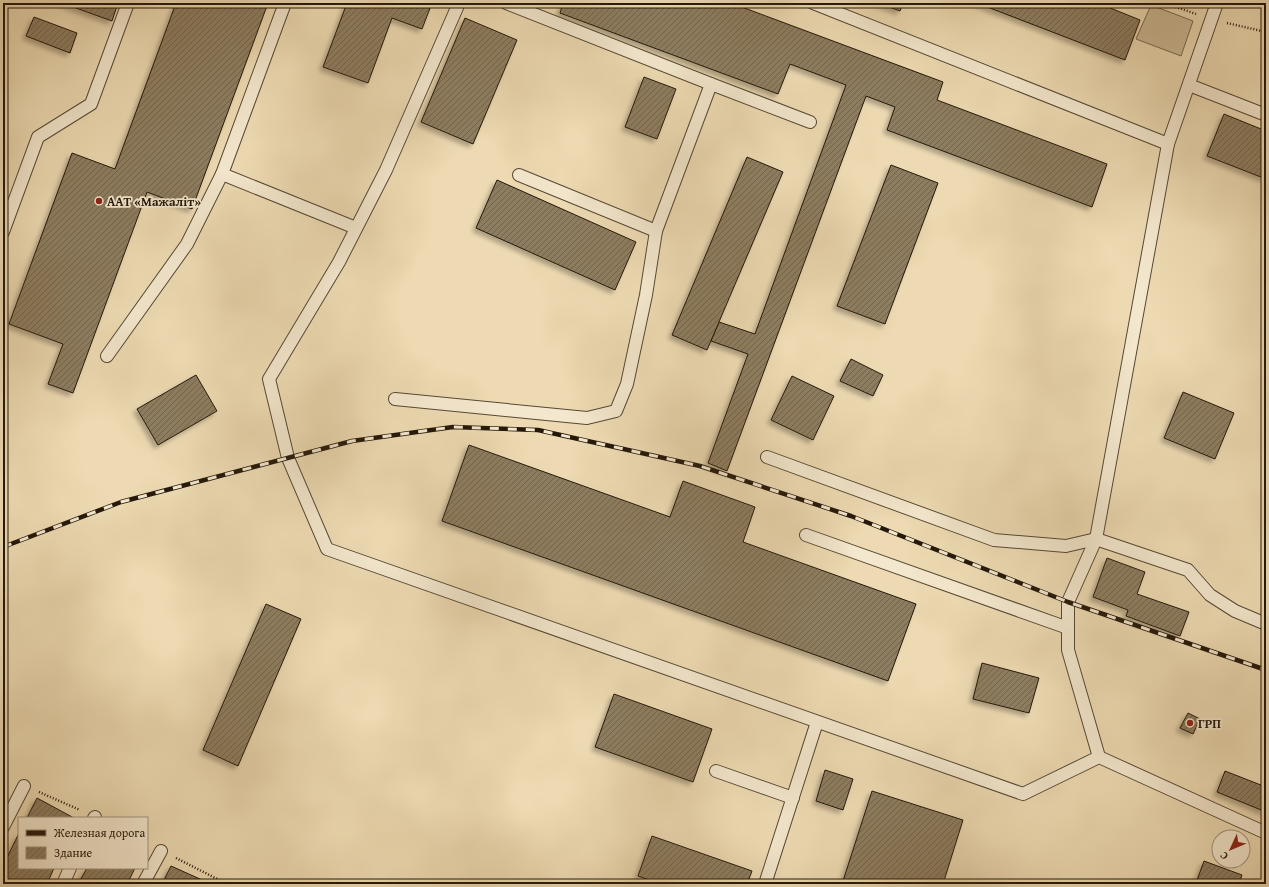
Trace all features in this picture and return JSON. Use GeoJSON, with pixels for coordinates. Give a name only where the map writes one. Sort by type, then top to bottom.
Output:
{"type":"FeatureCollection","features":[{"type":"Feature","properties":{"kind":"lane"},"geometry":{"type":"LineString","coordinates":[[3,232],[38,137],[91,104],[128,3]]}},
{"type":"Feature","properties":{"kind":"lane"},"geometry":{"type":"LineString","coordinates":[[107,356],[186,244],[222,174],[285,3]]}},
{"type":"Feature","properties":{"kind":"lane"},"geometry":{"type":"LineString","coordinates":[[459,3],[386,170],[339,262],[268,379],[288,458],[327,549],[1023,794],[1099,757]]}},
{"type":"Feature","properties":{"kind":"lane"},"geometry":{"type":"LineString","coordinates":[[506,3],[810,122]]}},
{"type":"Feature","properties":{"kind":"lane"},"geometry":{"type":"LineString","coordinates":[[813,3],[1168,144]]}},
{"type":"Feature","properties":{"kind":"lane"},"geometry":{"type":"LineString","coordinates":[[1217,3],[1168,144],[1096,539],[1068,602],[1068,650],[1099,757],[1266,833]]}},
{"type":"Feature","properties":{"kind":"lane"},"geometry":{"type":"LineString","coordinates":[[395,399],[588,418],[616,411],[627,384],[646,295],[656,231],[712,84]]}},
{"type":"Feature","properties":{"kind":"lane"},"geometry":{"type":"LineString","coordinates":[[1189,85],[1266,115]]}},
{"type":"Feature","properties":{"kind":"lane"},"geometry":{"type":"LineString","coordinates":[[222,174],[356,228]]}},
{"type":"Feature","properties":{"kind":"lane"},"geometry":{"type":"LineString","coordinates":[[519,175],[656,231]]}},
{"type":"Feature","properties":{"kind":"lane"},"geometry":{"type":"LineString","coordinates":[[767,457],[994,540],[1066,546],[1096,539],[1188,570],[1210,595],[1235,611],[1266,624]]}},
{"type":"Feature","properties":{"kind":"lane"},"geometry":{"type":"LineString","coordinates":[[806,535],[1068,628]]}},
{"type":"Feature","properties":{"kind":"lane"},"geometry":{"type":"LineString","coordinates":[[765,884],[817,722]]}},
{"type":"Feature","properties":{"kind":"lane"},"geometry":{"type":"LineString","coordinates":[[716,771],[793,798]]}},
{"type":"Feature","properties":{"kind":"lane"},"geometry":{"type":"LineString","coordinates":[[3,827],[24,786]]}},
{"type":"Feature","properties":{"kind":"lane"},"geometry":{"type":"LineString","coordinates":[[143,884],[161,851]]}},
{"type":"Feature","properties":{"kind":"lane"},"geometry":{"type":"LineString","coordinates":[[63,884],[70,869]]}},
{"type":"Feature","properties":{"kind":"path"},"geometry":{"type":"LineString","coordinates":[[1164,3],[1211,20],[1266,32]]}},
{"type":"Feature","properties":{"kind":"path"},"geometry":{"type":"LineString","coordinates":[[24,786],[92,817]]}},
{"type":"Feature","properties":{"kind":"path"},"geometry":{"type":"LineString","coordinates":[[161,851],[227,884]]}},
{"type":"Feature","properties":{"kind":"shaded area"},"geometry":{"type":"Polygon","coordinates":[[[1151,5],[1193,21],[1181,56],[1136,39],[1151,5]]]}},
{"type":"Feature","properties":{"kind":"building"},"geometry":{"type":"Polygon","coordinates":[[[62,3],[118,3],[112,21],[62,3]]]}},
{"type":"Feature","properties":{"kind":"building","name":"ААТ «Мажаліт»"},"geometry":{"type":"Polygon","coordinates":[[[176,3],[268,3],[192,209],[147,192],[73,393],[48,384],[63,344],[9,324],[72,153],[115,169],[176,3]]]}},
{"type":"Feature","properties":{"kind":"building"},"geometry":{"type":"Polygon","coordinates":[[[347,3],[432,3],[422,29],[392,18],[368,83],[323,67],[347,3]]]}},
{"type":"Feature","properties":{"kind":"building"},"geometry":{"type":"Polygon","coordinates":[[[563,3],[731,3],[943,82],[937,100],[1107,164],[1092,207],[887,130],[895,107],[866,96],[727,471],[708,463],[748,354],[711,341],[719,322],[755,334],[846,85],[790,64],[778,94],[560,13],[563,3]]]}},
{"type":"Feature","properties":{"kind":"building"},"geometry":{"type":"Polygon","coordinates":[[[878,3],[903,3],[900,11],[878,3]]]}},
{"type":"Feature","properties":{"kind":"building"},"geometry":{"type":"Polygon","coordinates":[[[977,3],[1098,3],[1140,20],[1125,60],[977,3]]]}},
{"type":"Feature","properties":{"kind":"building"},"geometry":{"type":"Polygon","coordinates":[[[34,17],[77,33],[70,53],[26,36],[34,17]]]}},
{"type":"Feature","properties":{"kind":"building"},"geometry":{"type":"Polygon","coordinates":[[[465,18],[517,40],[473,144],[421,122],[465,18]]]}},
{"type":"Feature","properties":{"kind":"building"},"geometry":{"type":"Polygon","coordinates":[[[644,77],[676,89],[657,139],[625,127],[644,77]]]}},
{"type":"Feature","properties":{"kind":"building"},"geometry":{"type":"Polygon","coordinates":[[[1224,114],[1266,131],[1266,179],[1207,156],[1224,114]]]}},
{"type":"Feature","properties":{"kind":"building"},"geometry":{"type":"Polygon","coordinates":[[[747,157],[783,172],[707,350],[672,335],[747,157]]]}},
{"type":"Feature","properties":{"kind":"building"},"geometry":{"type":"Polygon","coordinates":[[[891,165],[938,183],[885,324],[837,306],[891,165]]]}},
{"type":"Feature","properties":{"kind":"building"},"geometry":{"type":"Polygon","coordinates":[[[497,180],[636,242],[615,290],[476,228],[497,180]]]}},
{"type":"Feature","properties":{"kind":"building"},"geometry":{"type":"Polygon","coordinates":[[[851,359],[883,375],[873,396],[840,381],[851,359]]]}},
{"type":"Feature","properties":{"kind":"building"},"geometry":{"type":"Polygon","coordinates":[[[196,375],[217,411],[158,445],[137,409],[196,375]]]}},
{"type":"Feature","properties":{"kind":"building"},"geometry":{"type":"Polygon","coordinates":[[[792,376],[834,396],[813,440],[771,420],[792,376]]]}},
{"type":"Feature","properties":{"kind":"building"},"geometry":{"type":"Polygon","coordinates":[[[1183,392],[1234,413],[1215,459],[1164,438],[1183,392]]]}},
{"type":"Feature","properties":{"kind":"building"},"geometry":{"type":"Polygon","coordinates":[[[469,445],[670,517],[683,481],[755,507],[743,542],[916,604],[888,681],[442,521],[469,445]]]}},
{"type":"Feature","properties":{"kind":"building"},"geometry":{"type":"Polygon","coordinates":[[[1107,558],[1145,572],[1137,594],[1189,612],[1180,636],[1126,616],[1128,610],[1093,597],[1107,558]]]}},
{"type":"Feature","properties":{"kind":"building"},"geometry":{"type":"Polygon","coordinates":[[[266,604],[301,619],[238,766],[203,750],[266,604]]]}},
{"type":"Feature","properties":{"kind":"building"},"geometry":{"type":"Polygon","coordinates":[[[982,663],[1039,678],[1029,713],[973,699],[982,663]]]}},
{"type":"Feature","properties":{"kind":"building"},"geometry":{"type":"Polygon","coordinates":[[[614,694],[712,729],[693,782],[595,747],[614,694]]]}},
{"type":"Feature","properties":{"kind":"building","name":"ГРП"},"geometry":{"type":"Polygon","coordinates":[[[1188,713],[1200,719],[1193,734],[1180,728],[1188,713]]]}},
{"type":"Feature","properties":{"kind":"building"},"geometry":{"type":"Polygon","coordinates":[[[825,770],[853,779],[843,810],[816,801],[825,770]]]}},
{"type":"Feature","properties":{"kind":"building"},"geometry":{"type":"Polygon","coordinates":[[[1225,771],[1266,787],[1266,812],[1217,792],[1225,771]]]}},
{"type":"Feature","properties":{"kind":"building"},"geometry":{"type":"Polygon","coordinates":[[[872,791],[963,820],[943,884],[842,884],[872,791]]]}},
{"type":"Feature","properties":{"kind":"building"},"geometry":{"type":"Polygon","coordinates":[[[37,798],[72,817],[28,817],[37,798]]]}},
{"type":"Feature","properties":{"kind":"building"},"geometry":{"type":"Polygon","coordinates":[[[18,835],[18,869],[54,869],[47,884],[3,884],[3,866],[18,835]]]}},
{"type":"Feature","properties":{"kind":"building"},"geometry":{"type":"Polygon","coordinates":[[[652,836],[752,871],[747,884],[661,884],[638,876],[652,836]]]}},
{"type":"Feature","properties":{"kind":"building"},"geometry":{"type":"Polygon","coordinates":[[[1204,861],[1211,864],[1211,869],[1226,869],[1242,875],[1239,884],[1196,883],[1204,861]]]}},
{"type":"Feature","properties":{"kind":"building"},"geometry":{"type":"Polygon","coordinates":[[[171,866],[211,884],[162,884],[171,866]]]}},
{"type":"Feature","properties":{"kind":"building"},"geometry":{"type":"Polygon","coordinates":[[[86,869],[134,869],[127,884],[78,884],[86,869]]]}},
{"type":"Feature","properties":{"kind":"railway"},"geometry":{"type":"LineString","coordinates":[[3,547],[121,502],[352,441],[453,427],[538,430],[700,466],[851,516],[1068,602],[1266,670]]}},
{"type":"Feature","properties":{"kind":"place","name":"ААТ «Мажаліт»"},"geometry":{"type":"Point","coordinates":[99,201]}},
{"type":"Feature","properties":{"kind":"place","name":"ГРП"},"geometry":{"type":"Point","coordinates":[1190,723]}}]}
